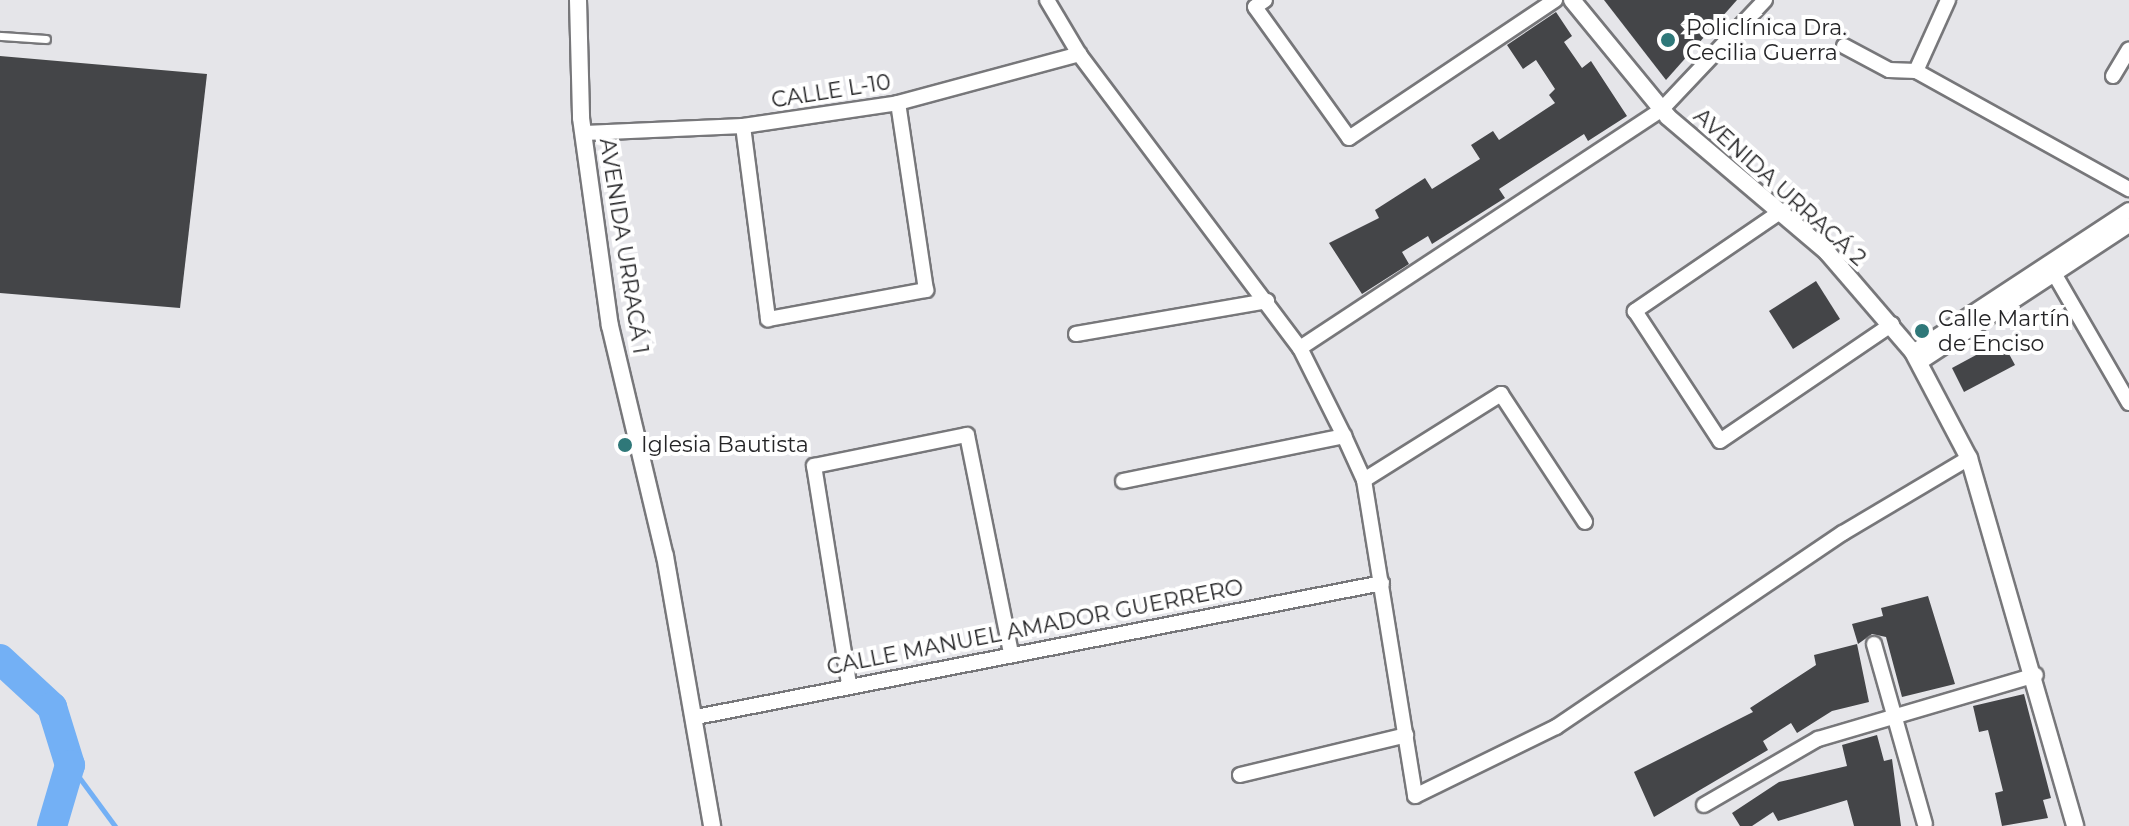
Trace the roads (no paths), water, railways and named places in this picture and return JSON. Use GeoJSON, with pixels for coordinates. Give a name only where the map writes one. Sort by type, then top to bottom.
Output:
{"type":"FeatureCollection","features":[{"type":"Feature","properties":{"kind":"street","name":"AVENIDA URRACÁ 1"},"geometry":{"type":"LineString","coordinates":[[578,0],[585,133],[610,326],[696,717],[712,826]]}},
{"type":"Feature","properties":{"kind":"street"},"geometry":{"type":"LineString","coordinates":[[1047,0],[1079,54],[1300,348],[1344,436],[1364,480],[1415,796],[1494,763],[1654,666],[1843,533],[1969,458]]}},
{"type":"Feature","properties":{"kind":"street"},"geometry":{"type":"LineString","coordinates":[[1265,0],[1255,7],[1349,138],[1555,0]]}},
{"type":"Feature","properties":{"kind":"street","name":"AVENIDA URRACÁ 2"},"geometry":{"type":"LineString","coordinates":[[1572,0],[1662,109],[1827,252],[1892,324],[1916,357],[1969,458],[2036,675],[2075,826]]}},
{"type":"Feature","properties":{"kind":"street"},"geometry":{"type":"LineString","coordinates":[[1300,348],[1662,109],[1765,0]]}},
{"type":"Feature","properties":{"kind":"street"},"geometry":{"type":"LineString","coordinates":[[1916,71],[1948,0]]}},
{"type":"Feature","properties":{"kind":"street"},"geometry":{"type":"LineString","coordinates":[[1844,46],[1889,70],[1916,71],[2129,189]]}},
{"type":"Feature","properties":{"kind":"street"},"geometry":{"type":"LineString","coordinates":[[2113,76],[2129,49]]}},
{"type":"Feature","properties":{"kind":"street","name":"CALLE L-10"},"geometry":{"type":"LineString","coordinates":[[585,133],[743,126],[898,103],[1079,54]]}},
{"type":"Feature","properties":{"kind":"street"},"geometry":{"type":"LineString","coordinates":[[743,126],[768,319],[926,290],[898,103]]}},
{"type":"Feature","properties":{"kind":"street"},"geometry":{"type":"LineString","coordinates":[[2052,269],[2129,210]]}},
{"type":"Feature","properties":{"kind":"street"},"geometry":{"type":"LineString","coordinates":[[1780,212],[1635,311],[1720,441],[1892,324]]}},
{"type":"Feature","properties":{"kind":"street"},"geometry":{"type":"LineString","coordinates":[[1916,357],[2052,269],[2129,225]]}},
{"type":"Feature","properties":{"kind":"street"},"geometry":{"type":"LineString","coordinates":[[2052,269],[2129,403]]}},
{"type":"Feature","properties":{"kind":"street"},"geometry":{"type":"LineString","coordinates":[[1076,334],[1267,301]]}},
{"type":"Feature","properties":{"kind":"street"},"geometry":{"type":"LineString","coordinates":[[1364,480],[1501,394],[1585,522]]}},
{"type":"Feature","properties":{"kind":"street"},"geometry":{"type":"LineString","coordinates":[[849,684],[814,466],[967,435],[1011,653]]}},
{"type":"Feature","properties":{"kind":"street"},"geometry":{"type":"LineString","coordinates":[[1123,481],[1344,436]]}},
{"type":"Feature","properties":{"kind":"street","name":"CALLE MANUEL AMADOR GUERRERO"},"geometry":{"type":"LineString","coordinates":[[696,717],[849,684],[1382,583]]}},
{"type":"Feature","properties":{"kind":"street"},"geometry":{"type":"LineString","coordinates":[[1874,644],[1925,824]]}},
{"type":"Feature","properties":{"kind":"street"},"geometry":{"type":"LineString","coordinates":[[1704,805],[1818,739],[1896,713],[2036,675]]}},
{"type":"Feature","properties":{"kind":"street"},"geometry":{"type":"LineString","coordinates":[[1240,775],[1406,735]]}},
{"type":"Feature","properties":{"kind":"lane"},"geometry":{"type":"LineString","coordinates":[[0,36],[46,39]]}},
{"type":"Feature","properties":{"kind":"waterway"},"geometry":{"type":"LineString","coordinates":[[0,659],[52,707],[70,765],[52,826]]}},
{"type":"Feature","properties":{"kind":"waterway"},"geometry":{"type":"LineString","coordinates":[[70,765],[115,826]]}},
{"type":"Feature","properties":{"kind":"place","name":"Policlínica Dra. Cecilia Guerra"},"geometry":{"type":"Point","coordinates":[1668,40]}},
{"type":"Feature","properties":{"kind":"place","name":"Calle Martín de Enciso"},"geometry":{"type":"Point","coordinates":[1922,331]}},
{"type":"Feature","properties":{"kind":"place","name":"Iglesia Bautista"},"geometry":{"type":"Point","coordinates":[625,445]}}]}
